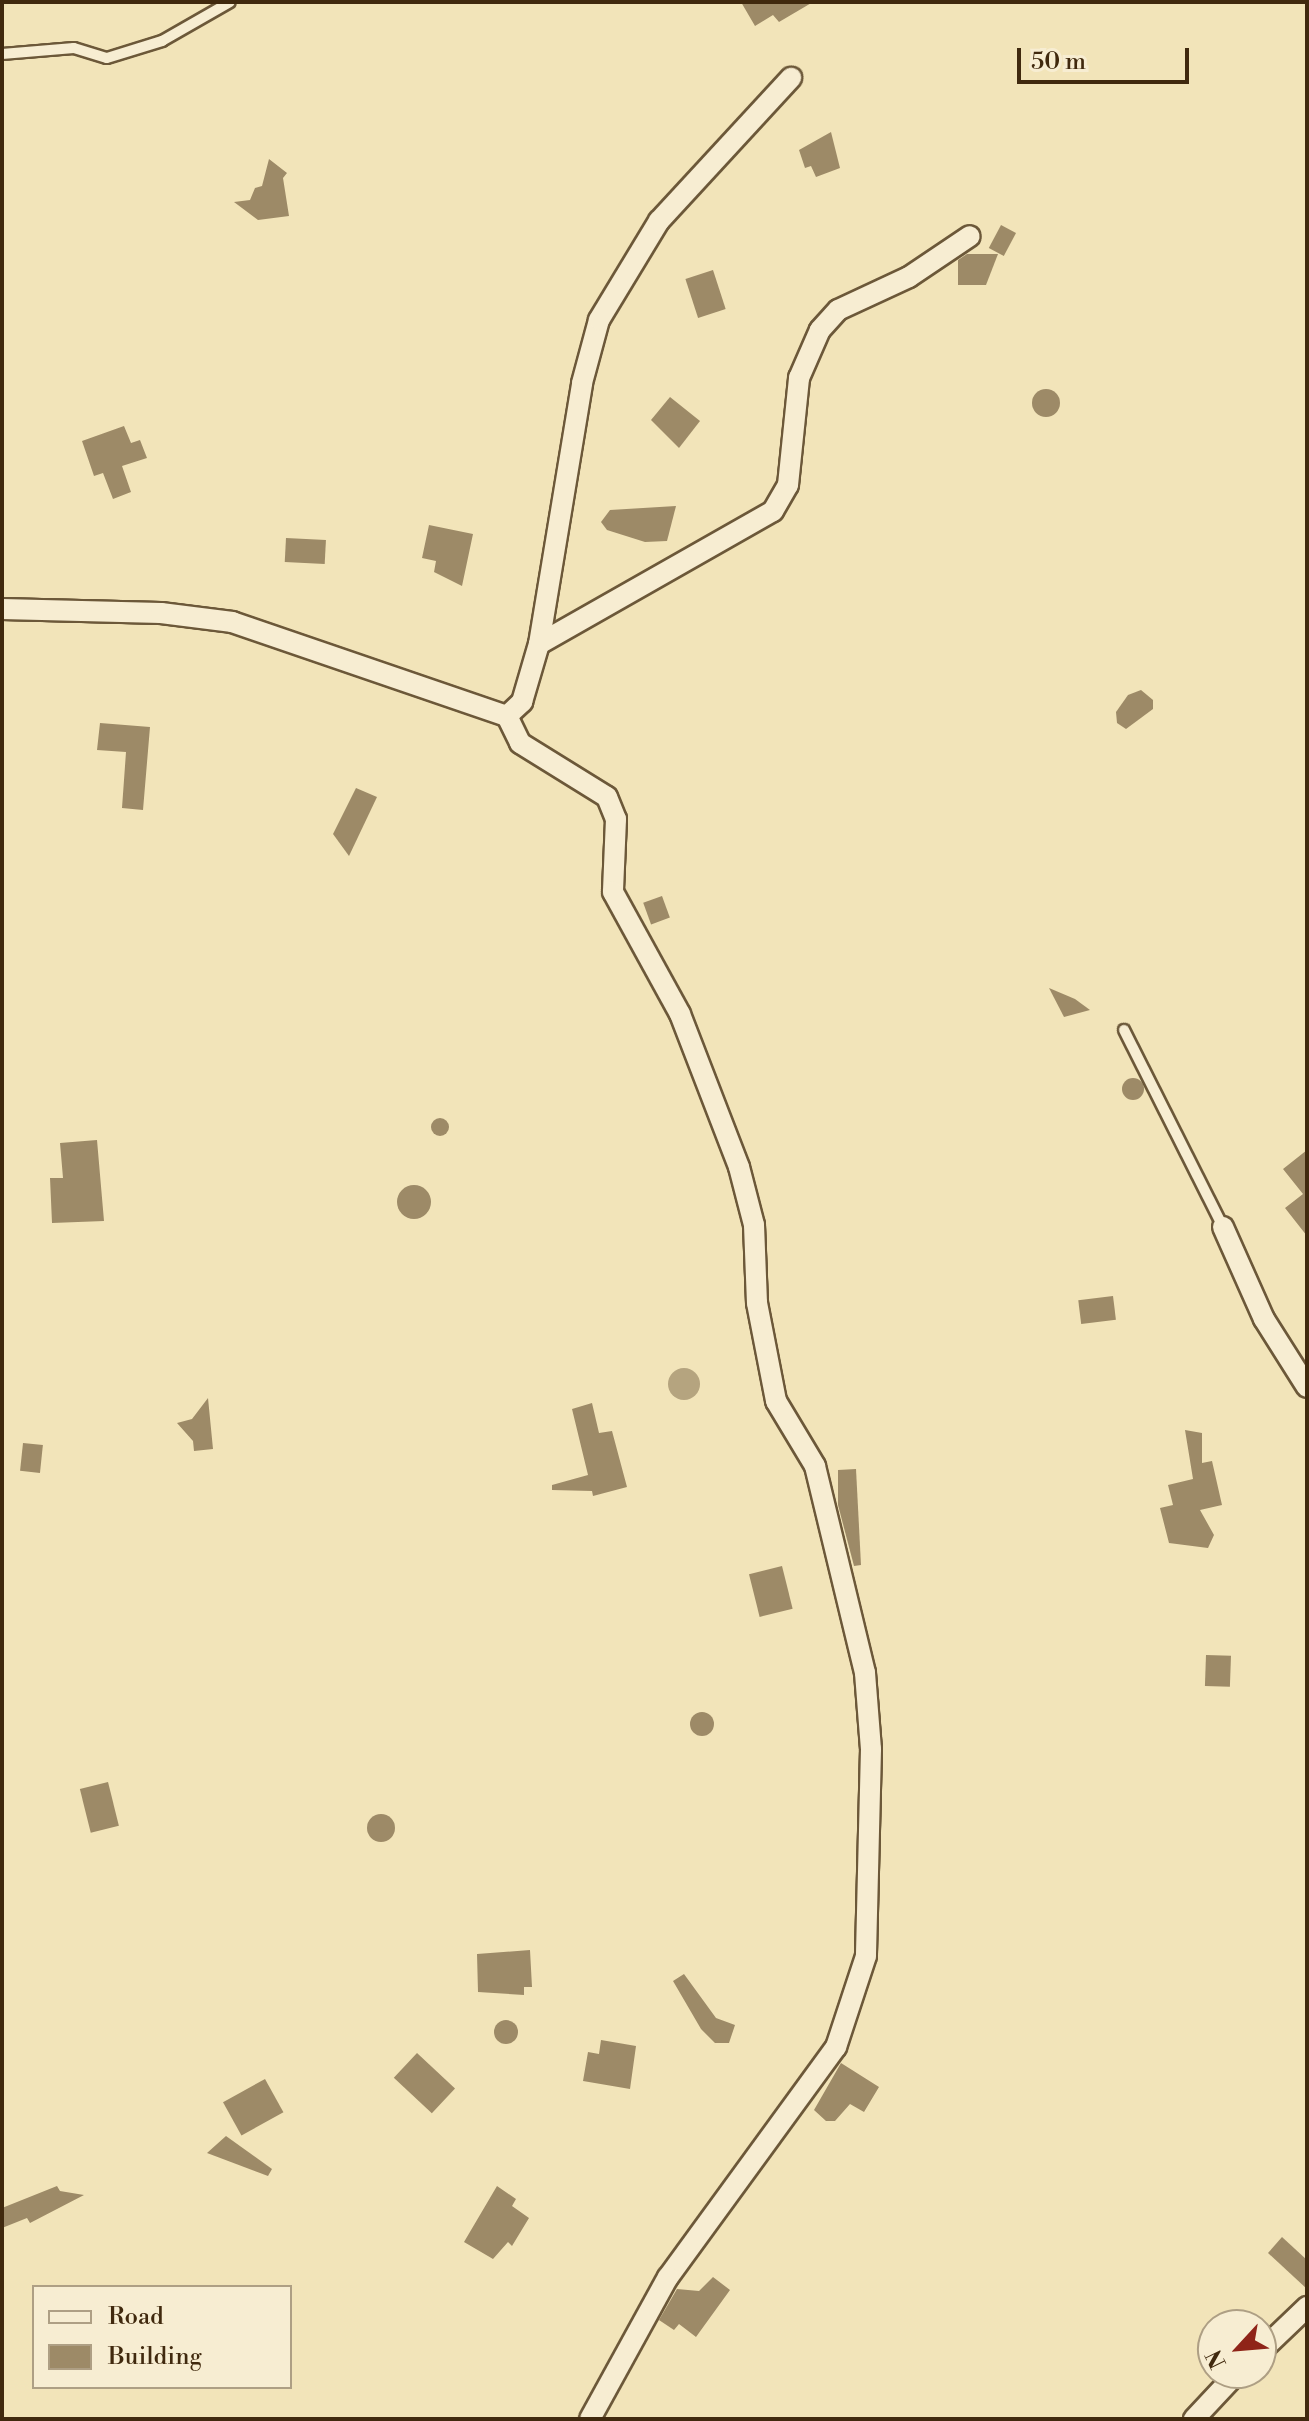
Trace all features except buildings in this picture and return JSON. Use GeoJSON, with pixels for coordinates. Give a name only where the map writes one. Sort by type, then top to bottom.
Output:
{"type":"FeatureCollection","features":[{"type":"Feature","properties":{"kind":"street"},"geometry":{"type":"LineString","coordinates":[[507,716],[522,702],[539,644],[582,383],[599,320],[659,221],[791,78]]}},
{"type":"Feature","properties":{"kind":"street"},"geometry":{"type":"LineString","coordinates":[[539,644],[773,511],[788,485],[799,378],[820,330],[838,310],[909,277],[970,236]]}},
{"type":"Feature","properties":{"kind":"street"},"geometry":{"type":"LineString","coordinates":[[2,609],[161,613],[232,622],[507,716],[520,743],[607,797],[616,819],[613,892],[680,1014],[739,1167],[754,1225],[757,1303],[776,1401],[815,1466],[865,1673],[871,1749],[866,1956],[836,2047],[668,2277],[590,2419]]}},
{"type":"Feature","properties":{"kind":"street"},"geometry":{"type":"LineString","coordinates":[[1223,1227],[1264,1319],[1307,1387]]}},
{"type":"Feature","properties":{"kind":"street"},"geometry":{"type":"LineString","coordinates":[[1277,2336],[1307,2307]]}},
{"type":"Feature","properties":{"kind":"street"},"geometry":{"type":"LineString","coordinates":[[1194,2419],[1222,2389]]}},
{"type":"Feature","properties":{"kind":"lane"},"geometry":{"type":"LineString","coordinates":[[2,54],[74,48],[107,58],[162,41],[230,2]]}},
{"type":"Feature","properties":{"kind":"lane"},"geometry":{"type":"LineString","coordinates":[[1124,1030],[1223,1227]]}},
{"type":"Feature","properties":{"kind":"shaded area"},"geometry":{"type":"Polygon","coordinates":[[[684,1368],[695,1373],[700,1384],[695,1395],[684,1400],[673,1395],[668,1384],[673,1373],[684,1368]]]}}]}
